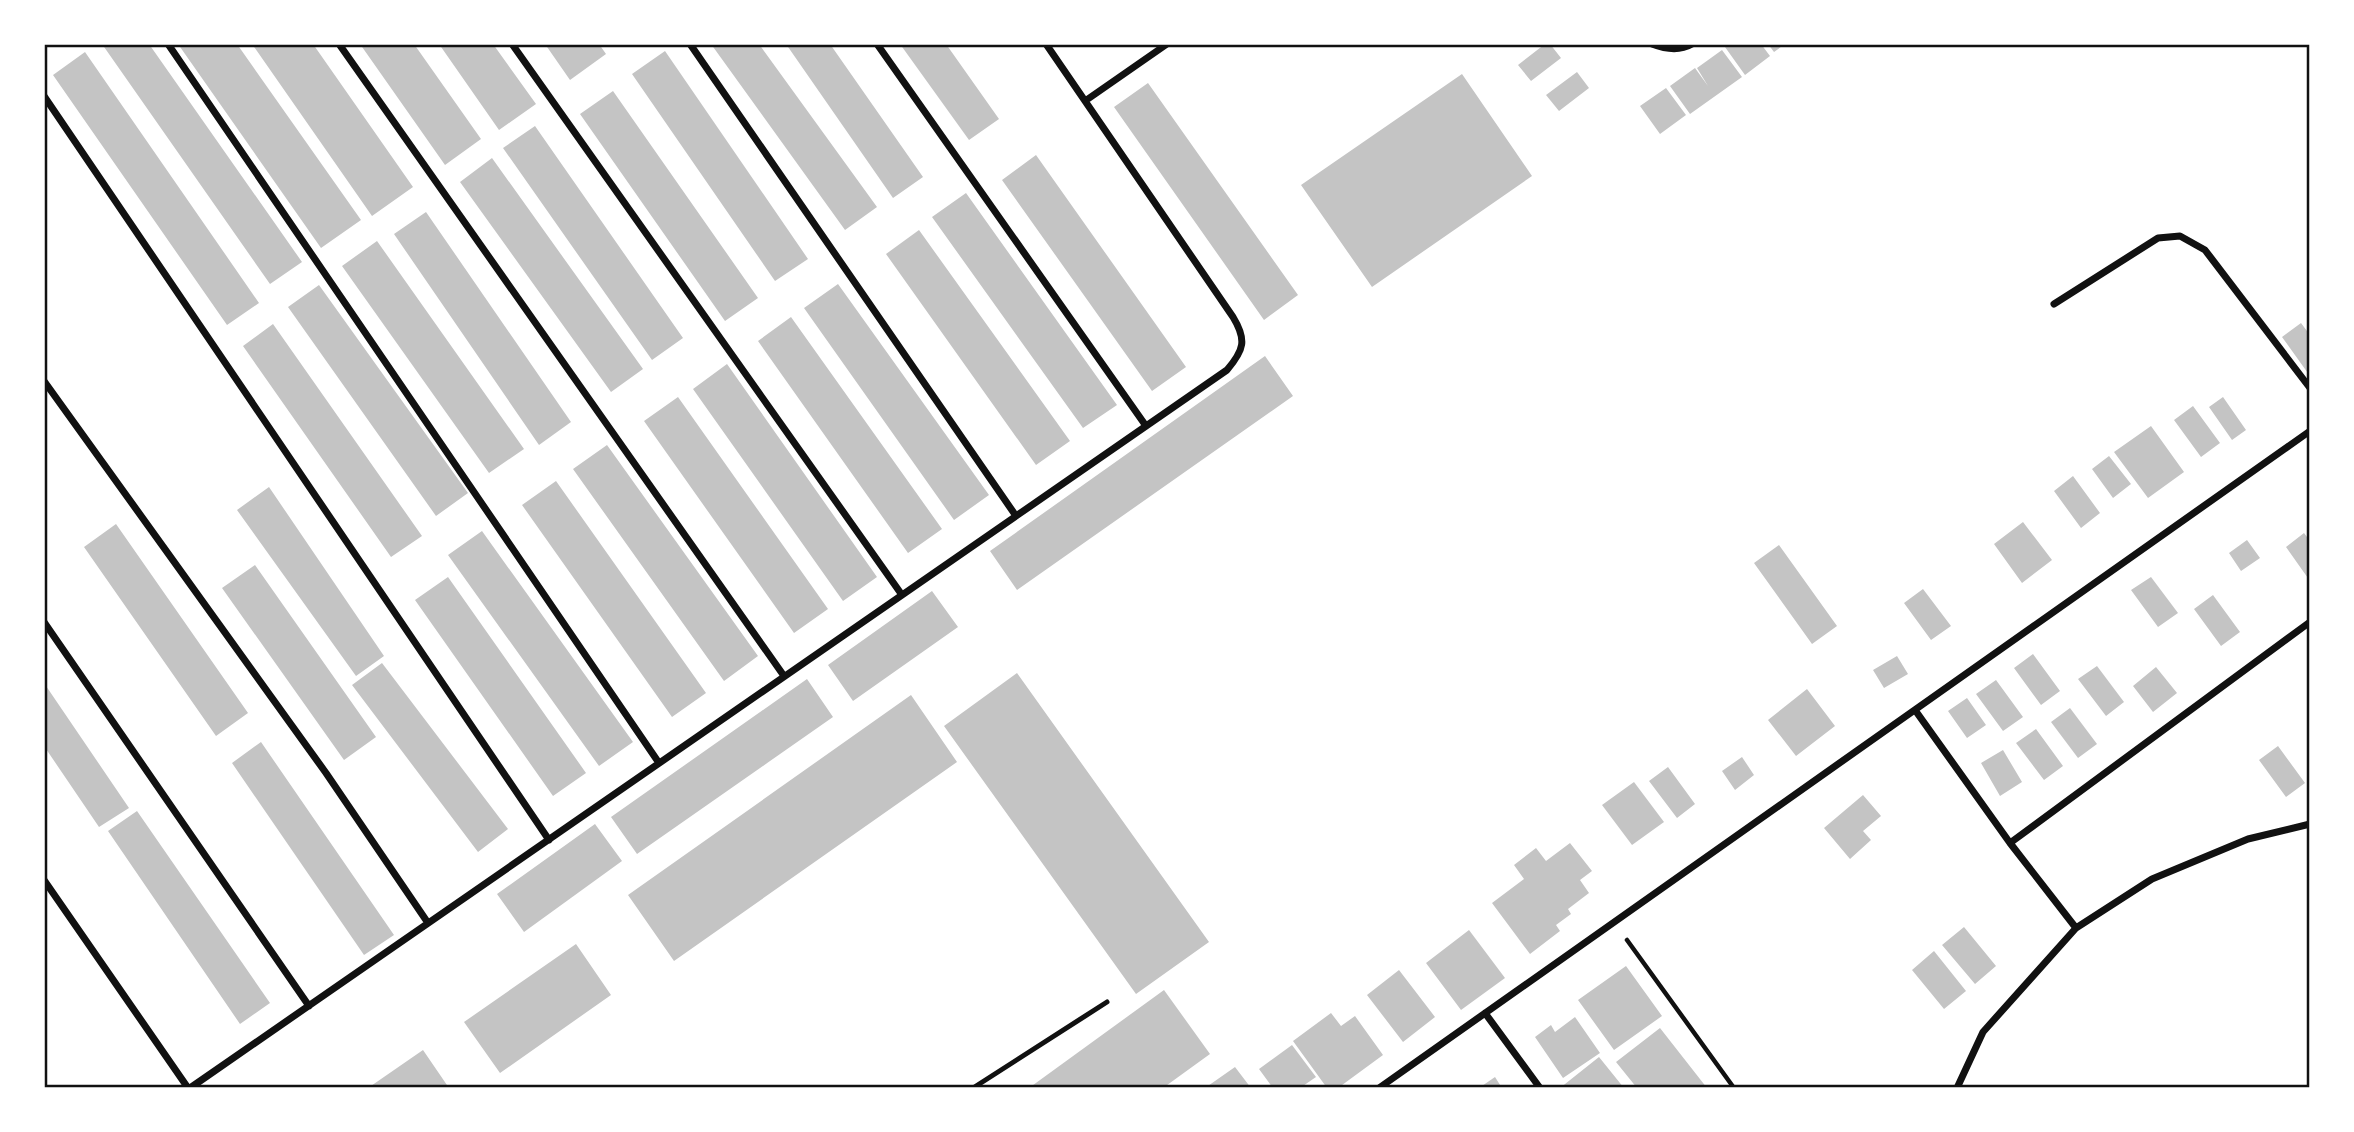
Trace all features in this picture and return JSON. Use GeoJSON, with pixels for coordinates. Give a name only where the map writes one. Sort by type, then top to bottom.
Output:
{"type":"FeatureCollection","features":[{"type":"Feature","properties":{"kind":"street"},"geometry":{"type":"LineString","coordinates":[[168,44],[659,763]]}},
{"type":"Feature","properties":{"kind":"street"},"geometry":{"type":"LineString","coordinates":[[339,44],[784,676]]}},
{"type":"Feature","properties":{"kind":"street"},"geometry":{"type":"LineString","coordinates":[[512,44],[902,595]]}},
{"type":"Feature","properties":{"kind":"street"},"geometry":{"type":"LineString","coordinates":[[690,44],[1016,516]]}},
{"type":"Feature","properties":{"kind":"street"},"geometry":{"type":"LineString","coordinates":[[877,44],[1146,426]]}},
{"type":"Feature","properties":{"kind":"street"},"geometry":{"type":"LineString","coordinates":[[44,880],[189,1088],[1227,370],[1237,358],[1242,345],[1241,331],[1046,44]]}},
{"type":"Feature","properties":{"kind":"street"},"geometry":{"type":"LineString","coordinates":[[1085,101],[1167,44]]}},
{"type":"Feature","properties":{"kind":"street"},"geometry":{"type":"LineString","coordinates":[[1652,44],[1669,49],[1692,44]]}},
{"type":"Feature","properties":{"kind":"street"},"geometry":{"type":"LineString","coordinates":[[44,96],[549,840]]}},
{"type":"Feature","properties":{"kind":"street"},"geometry":{"type":"LineString","coordinates":[[2054,304],[2158,238],[2180,236],[2205,250],[2310,388]]}},
{"type":"Feature","properties":{"kind":"street"},"geometry":{"type":"LineString","coordinates":[[44,381],[326,773],[428,923]]}},
{"type":"Feature","properties":{"kind":"street"},"geometry":{"type":"LineString","coordinates":[[1379,1088],[2310,431]]}},
{"type":"Feature","properties":{"kind":"street"},"geometry":{"type":"LineString","coordinates":[[44,622],[309,1006]]}},
{"type":"Feature","properties":{"kind":"street"},"geometry":{"type":"LineString","coordinates":[[2010,843],[2310,622]]}},
{"type":"Feature","properties":{"kind":"street"},"geometry":{"type":"LineString","coordinates":[[1915,710],[2010,843],[2076,928]]}},
{"type":"Feature","properties":{"kind":"street"},"geometry":{"type":"LineString","coordinates":[[1957,1088],[1983,1032],[2076,928],[2152,878],[2248,839],[2310,824]]}},
{"type":"Feature","properties":{"kind":"street"},"geometry":{"type":"LineString","coordinates":[[1485,1013],[1541,1088]]}},
{"type":"Feature","properties":{"kind":"lane"},"geometry":{"type":"LineString","coordinates":[[974,1088],[1107,1002]]}},
{"type":"Feature","properties":{"kind":"path"},"geometry":{"type":"LineString","coordinates":[[1614,922],[1734,1088]]}},
{"type":"Feature","properties":{"kind":"building"},"geometry":{"type":"Polygon","coordinates":[[[102,44],[149,44],[302,262],[270,284],[102,44]]]}},
{"type":"Feature","properties":{"kind":"building"},"geometry":{"type":"Polygon","coordinates":[[[178,44],[237,44],[361,220],[321,248],[178,44]]]}},
{"type":"Feature","properties":{"kind":"building"},"geometry":{"type":"Polygon","coordinates":[[[252,44],[313,44],[413,187],[372,216],[252,44]]]}},
{"type":"Feature","properties":{"kind":"building"},"geometry":{"type":"Polygon","coordinates":[[[360,44],[414,44],[481,139],[445,165],[360,44]]]}},
{"type":"Feature","properties":{"kind":"building"},"geometry":{"type":"Polygon","coordinates":[[[439,44],[493,44],[536,104],[499,130],[439,44]]]}},
{"type":"Feature","properties":{"kind":"building"},"geometry":{"type":"Polygon","coordinates":[[[545,44],[599,44],[606,54],[570,80],[545,44]]]}},
{"type":"Feature","properties":{"kind":"building"},"geometry":{"type":"Polygon","coordinates":[[[711,44],[759,44],[877,207],[845,230],[711,44]]]}},
{"type":"Feature","properties":{"kind":"building"},"geometry":{"type":"Polygon","coordinates":[[[786,44],[830,44],[923,177],[893,198],[786,44]]]}},
{"type":"Feature","properties":{"kind":"building"},"geometry":{"type":"Polygon","coordinates":[[[900,44],[946,44],[999,119],[969,140],[900,44]]]}},
{"type":"Feature","properties":{"kind":"building"},"geometry":{"type":"Polygon","coordinates":[[[1545,44],[1550,44],[1561,58],[1531,81],[1518,65],[1545,44]]]}},
{"type":"Feature","properties":{"kind":"building"},"geometry":{"type":"Polygon","coordinates":[[[1730,44],[1761,44],[1770,56],[1745,75],[1725,47],[1730,44]]]}},
{"type":"Feature","properties":{"kind":"building"},"geometry":{"type":"Polygon","coordinates":[[[1768,44],[1785,44],[1774,52],[1768,44]]]}},
{"type":"Feature","properties":{"kind":"building"},"geometry":{"type":"Polygon","coordinates":[[[1722,50],[1742,77],[1690,114],[1670,86],[1695,68],[1708,86],[1697,68],[1722,50]]]}},
{"type":"Feature","properties":{"kind":"building"},"geometry":{"type":"Polygon","coordinates":[[[665,51],[808,259],[775,281],[632,74],[665,51]]]}},
{"type":"Feature","properties":{"kind":"building"},"geometry":{"type":"Polygon","coordinates":[[[85,52],[259,303],[227,325],[53,75],[85,52]]]}},
{"type":"Feature","properties":{"kind":"building"},"geometry":{"type":"Polygon","coordinates":[[[1577,72],[1589,88],[1559,111],[1546,95],[1577,72]]]}},
{"type":"Feature","properties":{"kind":"building"},"geometry":{"type":"Polygon","coordinates":[[[1462,74],[1532,176],[1372,287],[1301,185],[1462,74]]]}},
{"type":"Feature","properties":{"kind":"building"},"geometry":{"type":"Polygon","coordinates":[[[1148,83],[1298,295],[1264,320],[1114,107],[1148,83]]]}},
{"type":"Feature","properties":{"kind":"building"},"geometry":{"type":"Polygon","coordinates":[[[1666,88],[1686,115],[1660,134],[1640,106],[1666,88]]]}},
{"type":"Feature","properties":{"kind":"building"},"geometry":{"type":"Polygon","coordinates":[[[613,91],[758,298],[725,321],[580,114],[613,91]]]}},
{"type":"Feature","properties":{"kind":"building"},"geometry":{"type":"Polygon","coordinates":[[[535,126],[683,338],[652,360],[503,148],[535,126]]]}},
{"type":"Feature","properties":{"kind":"building"},"geometry":{"type":"Polygon","coordinates":[[[1036,155],[1186,367],[1152,391],[1002,180],[1036,155]]]}},
{"type":"Feature","properties":{"kind":"building"},"geometry":{"type":"Polygon","coordinates":[[[492,158],[643,369],[611,392],[460,182],[492,158]]]}},
{"type":"Feature","properties":{"kind":"building"},"geometry":{"type":"Polygon","coordinates":[[[966,193],[1117,405],[1083,428],[932,217],[966,193]]]}},
{"type":"Feature","properties":{"kind":"building"},"geometry":{"type":"Polygon","coordinates":[[[426,212],[571,422],[539,445],[394,234],[426,212]]]}},
{"type":"Feature","properties":{"kind":"building"},"geometry":{"type":"Polygon","coordinates":[[[919,230],[1070,441],[1036,465],[886,254],[919,230]]]}},
{"type":"Feature","properties":{"kind":"building"},"geometry":{"type":"Polygon","coordinates":[[[377,241],[524,449],[489,473],[342,266],[377,241]]]}},
{"type":"Feature","properties":{"kind":"building"},"geometry":{"type":"Polygon","coordinates":[[[838,284],[989,495],[954,520],[804,308],[838,284]]]}},
{"type":"Feature","properties":{"kind":"building"},"geometry":{"type":"Polygon","coordinates":[[[319,285],[468,493],[436,516],[288,307],[319,285]]]}},
{"type":"Feature","properties":{"kind":"building"},"geometry":{"type":"Polygon","coordinates":[[[791,317],[942,529],[908,553],[758,341],[791,317]]]}},
{"type":"Feature","properties":{"kind":"building"},"geometry":{"type":"Polygon","coordinates":[[[2301,323],[2310,335],[2310,376],[2282,337],[2301,323]]]}},
{"type":"Feature","properties":{"kind":"building"},"geometry":{"type":"Polygon","coordinates":[[[273,324],[422,536],[391,557],[243,346],[273,324]]]}},
{"type":"Feature","properties":{"kind":"building"},"geometry":{"type":"Polygon","coordinates":[[[1265,356],[1293,396],[1017,590],[990,551],[1265,356]]]}},
{"type":"Feature","properties":{"kind":"building"},"geometry":{"type":"Polygon","coordinates":[[[727,364],[877,577],[843,601],[693,389],[727,364]]]}},
{"type":"Feature","properties":{"kind":"building"},"geometry":{"type":"Polygon","coordinates":[[[678,397],[828,609],[794,633],[644,421],[678,397]]]}},
{"type":"Feature","properties":{"kind":"building"},"geometry":{"type":"Polygon","coordinates":[[[2223,397],[2246,430],[2232,440],[2209,407],[2223,397]]]}},
{"type":"Feature","properties":{"kind":"building"},"geometry":{"type":"Polygon","coordinates":[[[2193,406],[2220,443],[2201,457],[2174,420],[2193,406]]]}},
{"type":"Feature","properties":{"kind":"building"},"geometry":{"type":"Polygon","coordinates":[[[2151,426],[2184,472],[2148,498],[2114,452],[2151,426]]]}},
{"type":"Feature","properties":{"kind":"building"},"geometry":{"type":"Polygon","coordinates":[[[607,445],[758,656],[724,681],[573,469],[607,445]]]}},
{"type":"Feature","properties":{"kind":"building"},"geometry":{"type":"Polygon","coordinates":[[[2109,456],[2131,484],[2113,498],[2092,469],[2109,456]]]}},
{"type":"Feature","properties":{"kind":"building"},"geometry":{"type":"Polygon","coordinates":[[[2073,476],[2100,513],[2081,528],[2054,491],[2073,476]]]}},
{"type":"Feature","properties":{"kind":"building"},"geometry":{"type":"Polygon","coordinates":[[[556,481],[706,693],[672,717],[522,505],[556,481]]]}},
{"type":"Feature","properties":{"kind":"building"},"geometry":{"type":"Polygon","coordinates":[[[269,487],[384,656],[356,676],[237,510],[269,487]]]}},
{"type":"Feature","properties":{"kind":"building"},"geometry":{"type":"Polygon","coordinates":[[[2023,522],[2052,560],[2022,583],[1994,544],[2023,522]]]}},
{"type":"Feature","properties":{"kind":"building"},"geometry":{"type":"Polygon","coordinates":[[[116,524],[248,713],[216,736],[84,547],[116,524]]]}},
{"type":"Feature","properties":{"kind":"building"},"geometry":{"type":"Polygon","coordinates":[[[482,531],[633,742],[599,766],[448,555],[482,531]]]}},
{"type":"Feature","properties":{"kind":"building"},"geometry":{"type":"Polygon","coordinates":[[[2304,533],[2310,541],[2310,581],[2286,547],[2304,533]]]}},
{"type":"Feature","properties":{"kind":"building"},"geometry":{"type":"Polygon","coordinates":[[[2247,540],[2260,558],[2241,571],[2229,553],[2247,540]]]}},
{"type":"Feature","properties":{"kind":"building"},"geometry":{"type":"Polygon","coordinates":[[[1779,545],[1837,626],[1812,644],[1754,563],[1779,545]]]}},
{"type":"Feature","properties":{"kind":"building"},"geometry":{"type":"Polygon","coordinates":[[[255,565],[376,737],[344,760],[222,588],[255,565]]]}},
{"type":"Feature","properties":{"kind":"building"},"geometry":{"type":"Polygon","coordinates":[[[448,577],[586,773],[553,796],[415,600],[448,577]]]}},
{"type":"Feature","properties":{"kind":"building"},"geometry":{"type":"Polygon","coordinates":[[[2151,577],[2178,613],[2158,627],[2131,590],[2151,577]]]}},
{"type":"Feature","properties":{"kind":"building"},"geometry":{"type":"Polygon","coordinates":[[[1923,589],[1951,626],[1931,640],[1904,603],[1923,589]]]}},
{"type":"Feature","properties":{"kind":"building"},"geometry":{"type":"Polygon","coordinates":[[[932,591],[958,627],[853,701],[828,665],[932,591]]]}},
{"type":"Feature","properties":{"kind":"building"},"geometry":{"type":"Polygon","coordinates":[[[2213,595],[2240,632],[2221,646],[2194,609],[2213,595]]]}},
{"type":"Feature","properties":{"kind":"building"},"geometry":{"type":"Polygon","coordinates":[[[2033,654],[2060,691],[2041,705],[2014,668],[2033,654]]]}},
{"type":"Feature","properties":{"kind":"building"},"geometry":{"type":"Polygon","coordinates":[[[1897,656],[1908,674],[1884,688],[1873,670],[1897,656]]]}},
{"type":"Feature","properties":{"kind":"building"},"geometry":{"type":"Polygon","coordinates":[[[382,663],[508,829],[478,852],[352,685],[382,663]]]}},
{"type":"Feature","properties":{"kind":"building"},"geometry":{"type":"Polygon","coordinates":[[[2097,666],[2124,702],[2106,716],[2078,679],[2097,666]]]}},
{"type":"Feature","properties":{"kind":"building"},"geometry":{"type":"Polygon","coordinates":[[[2156,667],[2177,693],[2153,712],[2133,686],[2156,667]]]}},
{"type":"Feature","properties":{"kind":"building"},"geometry":{"type":"Polygon","coordinates":[[[1017,673],[1209,942],[1136,994],[944,726],[1017,673]]]}},
{"type":"Feature","properties":{"kind":"building"},"geometry":{"type":"Polygon","coordinates":[[[807,679],[833,717],[637,854],[611,817],[807,679]]]}},
{"type":"Feature","properties":{"kind":"building"},"geometry":{"type":"Polygon","coordinates":[[[1996,680],[2023,717],[2003,731],[1976,694],[1996,680]]]}},
{"type":"Feature","properties":{"kind":"building"},"geometry":{"type":"Polygon","coordinates":[[[44,683],[129,808],[99,827],[44,746],[44,683]]]}},
{"type":"Feature","properties":{"kind":"building"},"geometry":{"type":"Polygon","coordinates":[[[1807,689],[1835,726],[1796,756],[1768,720],[1807,689]]]}},
{"type":"Feature","properties":{"kind":"building"},"geometry":{"type":"Polygon","coordinates":[[[911,695],[957,762],[674,961],[628,895],[911,695]]]}},
{"type":"Feature","properties":{"kind":"building"},"geometry":{"type":"Polygon","coordinates":[[[1967,698],[1986,725],[1967,738],[1948,711],[1967,698]]]}},
{"type":"Feature","properties":{"kind":"building"},"geometry":{"type":"Polygon","coordinates":[[[2070,708],[2097,744],[2078,758],[2051,722],[2070,708]]]}},
{"type":"Feature","properties":{"kind":"building"},"geometry":{"type":"Polygon","coordinates":[[[2036,729],[2063,766],[2044,780],[2016,743],[2036,729]]]}},
{"type":"Feature","properties":{"kind":"building"},"geometry":{"type":"Polygon","coordinates":[[[261,742],[394,935],[364,955],[232,763],[261,742]]]}},
{"type":"Feature","properties":{"kind":"building"},"geometry":{"type":"Polygon","coordinates":[[[2278,746],[2305,783],[2286,797],[2259,760],[2278,746]]]}},
{"type":"Feature","properties":{"kind":"building"},"geometry":{"type":"Polygon","coordinates":[[[2003,750],[2022,782],[2000,796],[1981,763],[2003,750]]]}},
{"type":"Feature","properties":{"kind":"building"},"geometry":{"type":"Polygon","coordinates":[[[1742,757],[1754,775],[1735,790],[1722,771],[1742,757]]]}},
{"type":"Feature","properties":{"kind":"building"},"geometry":{"type":"Polygon","coordinates":[[[1668,767],[1695,804],[1677,818],[1649,781],[1668,767]]]}},
{"type":"Feature","properties":{"kind":"building"},"geometry":{"type":"Polygon","coordinates":[[[1634,782],[1664,822],[1632,845],[1602,805],[1634,782]]]}},
{"type":"Feature","properties":{"kind":"building"},"geometry":{"type":"Polygon","coordinates":[[[1863,795],[1881,816],[1863,831],[1871,840],[1850,859],[1824,828],[1863,795]]]}},
{"type":"Feature","properties":{"kind":"building"},"geometry":{"type":"Polygon","coordinates":[[[137,811],[270,1003],[240,1024],[108,831],[137,811]]]}},
{"type":"Feature","properties":{"kind":"building"},"geometry":{"type":"Polygon","coordinates":[[[595,824],[622,861],[524,932],[497,894],[595,824]]]}},
{"type":"Feature","properties":{"kind":"building"},"geometry":{"type":"Polygon","coordinates":[[[1570,843],[1592,871],[1580,880],[1589,893],[1568,909],[1571,914],[1556,925],[1560,931],[1530,954],[1492,903],[1524,879],[1514,865],[1536,848],[1546,861],[1570,843]]]}},
{"type":"Feature","properties":{"kind":"building"},"geometry":{"type":"Polygon","coordinates":[[[1964,927],[1996,966],[1975,984],[1942,945],[1964,927]]]}},
{"type":"Feature","properties":{"kind":"building"},"geometry":{"type":"Polygon","coordinates":[[[1469,930],[1505,978],[1461,1010],[1426,963],[1469,930]]]}},
{"type":"Feature","properties":{"kind":"building"},"geometry":{"type":"Polygon","coordinates":[[[576,944],[611,995],[500,1073],[464,1022],[576,944]]]}},
{"type":"Feature","properties":{"kind":"building"},"geometry":{"type":"Polygon","coordinates":[[[1934,951],[1966,991],[1944,1009],[1912,970],[1934,951]]]}},
{"type":"Feature","properties":{"kind":"building"},"geometry":{"type":"Polygon","coordinates":[[[1626,966],[1662,1016],[1614,1050],[1578,1000],[1626,966]]]}},
{"type":"Feature","properties":{"kind":"building"},"geometry":{"type":"Polygon","coordinates":[[[1399,970],[1435,1017],[1403,1042],[1367,995],[1399,970]]]}},
{"type":"Feature","properties":{"kind":"building"},"geometry":{"type":"Polygon","coordinates":[[[1164,990],[1210,1054],[1163,1088],[1029,1088],[1164,990]]]}},
{"type":"Feature","properties":{"kind":"building"},"geometry":{"type":"Polygon","coordinates":[[[1331,1013],[1341,1026],[1355,1016],[1383,1055],[1338,1088],[1327,1088],[1293,1041],[1331,1013]]]}},
{"type":"Feature","properties":{"kind":"building"},"geometry":{"type":"Polygon","coordinates":[[[1575,1017],[1600,1053],[1563,1078],[1535,1037],[1551,1025],[1555,1032],[1575,1017]]]}},
{"type":"Feature","properties":{"kind":"building"},"geometry":{"type":"Polygon","coordinates":[[[1660,1028],[1707,1088],[1637,1088],[1616,1062],[1660,1028]]]}},
{"type":"Feature","properties":{"kind":"building"},"geometry":{"type":"Polygon","coordinates":[[[1292,1045],[1316,1077],[1300,1088],[1273,1088],[1259,1069],[1292,1045]]]}},
{"type":"Feature","properties":{"kind":"building"},"geometry":{"type":"Polygon","coordinates":[[[423,1050],[449,1088],[368,1088],[423,1050]]]}},
{"type":"Feature","properties":{"kind":"building"},"geometry":{"type":"Polygon","coordinates":[[[1599,1057],[1624,1088],[1560,1088],[1599,1057]]]}},
{"type":"Feature","properties":{"kind":"building"},"geometry":{"type":"Polygon","coordinates":[[[1235,1067],[1251,1088],[1205,1088],[1235,1067]]]}},
{"type":"Feature","properties":{"kind":"building"},"geometry":{"type":"Polygon","coordinates":[[[1495,1077],[1502,1088],[1479,1088],[1495,1077]]]}}]}
